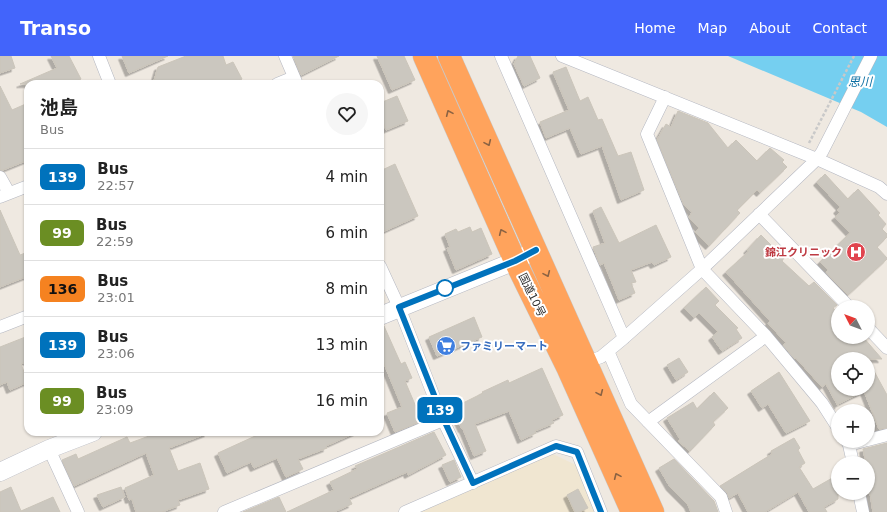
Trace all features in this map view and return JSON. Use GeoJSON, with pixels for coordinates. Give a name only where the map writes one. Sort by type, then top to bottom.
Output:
{"type":"FeatureCollection","features":[{"type":"Feature","properties":{"kind":"highway","name":"国道10号"},"geometry":{"type":"LineString","coordinates":[[424,56],[515,261],[577,366],[653,512]]}},
{"type":"Feature","properties":{"kind":"highway","name":"国道10号"},"geometry":{"type":"LineString","coordinates":[[450,56],[536,250],[577,366],[632,512]]}},
{"type":"Feature","properties":{"kind":"street"},"geometry":{"type":"LineString","coordinates":[[99,56],[108,80]]}},
{"type":"Feature","properties":{"kind":"street"},"geometry":{"type":"LineString","coordinates":[[285,56],[295,80]]}},
{"type":"Feature","properties":{"kind":"street"},"geometry":{"type":"LineString","coordinates":[[500,56],[624,338]]}},
{"type":"Feature","properties":{"kind":"street"},"geometry":{"type":"LineString","coordinates":[[562,56],[820,156],[879,187],[887,194]]}},
{"type":"Feature","properties":{"kind":"street"},"geometry":{"type":"LineString","coordinates":[[577,366],[601,357],[624,338],[702,269],[820,156],[871,56]]}},
{"type":"Feature","properties":{"kind":"street"},"geometry":{"type":"LineString","coordinates":[[665,97],[647,134],[702,269],[766,336],[822,403],[831,417]]}},
{"type":"Feature","properties":{"kind":"street"},"geometry":{"type":"LineString","coordinates":[[0,177],[4,195],[24,188]]}},
{"type":"Feature","properties":{"kind":"street"},"geometry":{"type":"LineString","coordinates":[[759,214],[841,300]]}},
{"type":"Feature","properties":{"kind":"street"},"geometry":{"type":"LineString","coordinates":[[384,314],[515,261],[536,250]]}},
{"type":"Feature","properties":{"kind":"street"},"geometry":{"type":"LineString","coordinates":[[384,275],[399,307],[444,420],[473,483]]}},
{"type":"Feature","properties":{"kind":"street"},"geometry":{"type":"LineString","coordinates":[[0,327],[24,318]]}},
{"type":"Feature","properties":{"kind":"street"},"geometry":{"type":"LineString","coordinates":[[875,335],[887,348]]}},
{"type":"Feature","properties":{"kind":"street"},"geometry":{"type":"LineString","coordinates":[[648,422],[766,336]]}},
{"type":"Feature","properties":{"kind":"street"},"geometry":{"type":"LineString","coordinates":[[608,351],[631,404],[721,498],[726,512]]}},
{"type":"Feature","properties":{"kind":"street"},"geometry":{"type":"LineString","coordinates":[[224,512],[444,420]]}},
{"type":"Feature","properties":{"kind":"street"},"geometry":{"type":"LineString","coordinates":[[875,438],[887,435]]}},
{"type":"Feature","properties":{"kind":"street"},"geometry":{"type":"LineString","coordinates":[[0,472],[49,449],[83,436]]}},
{"type":"Feature","properties":{"kind":"street"},"geometry":{"type":"LineString","coordinates":[[405,512],[556,446],[577,452],[601,512]]}},
{"type":"Feature","properties":{"kind":"street"},"geometry":{"type":"LineString","coordinates":[[49,449],[78,512]]}},
{"type":"Feature","properties":{"kind":"street"},"geometry":{"type":"LineString","coordinates":[[860,500],[863,512]]}},
{"type":"Feature","properties":{"kind":"path"},"geometry":{"type":"LineString","coordinates":[[808,145],[854,56]]}},
{"type":"Feature","properties":{"kind":"shaded area"},"geometry":{"type":"Polygon","coordinates":[[[553,454],[580,467],[596,512],[417,512],[553,454]]]}},
{"type":"Feature","properties":{"kind":"water","name":"思川"},"geometry":{"type":"Polygon","coordinates":[[[728,56],[887,56],[887,127],[861,112],[728,56]]]}},
{"type":"Feature","properties":{"kind":"building"},"geometry":{"type":"Polygon","coordinates":[[[0,56],[11,56],[15,68],[0,73],[0,56]]]}},
{"type":"Feature","properties":{"kind":"building"},"geometry":{"type":"Polygon","coordinates":[[[51,56],[69,56],[81,79],[29,80],[57,68],[51,56]]]}},
{"type":"Feature","properties":{"kind":"building"},"geometry":{"type":"Polygon","coordinates":[[[122,56],[168,56],[129,73],[122,56]]]}},
{"type":"Feature","properties":{"kind":"building"},"geometry":{"type":"Polygon","coordinates":[[[186,56],[223,56],[226,65],[233,62],[242,79],[154,80],[158,67],[186,56]]]}},
{"type":"Feature","properties":{"kind":"building"},"geometry":{"type":"Polygon","coordinates":[[[293,56],[339,56],[301,75],[293,56]]]}},
{"type":"Feature","properties":{"kind":"building"},"geometry":{"type":"Polygon","coordinates":[[[377,56],[404,56],[415,80],[392,90],[377,56]]]}},
{"type":"Feature","properties":{"kind":"building"},"geometry":{"type":"Polygon","coordinates":[[[518,56],[530,56],[540,78],[524,86],[514,64],[518,56]]]}},
{"type":"Feature","properties":{"kind":"building"},"geometry":{"type":"Polygon","coordinates":[[[566,67],[580,101],[588,97],[598,120],[602,119],[618,156],[631,152],[644,190],[621,200],[602,146],[581,154],[570,128],[546,138],[540,122],[569,110],[553,72],[566,67]]]}},
{"type":"Feature","properties":{"kind":"building"},"geometry":{"type":"Polygon","coordinates":[[[0,86],[12,110],[24,105],[24,162],[0,170],[0,86]]]}},
{"type":"Feature","properties":{"kind":"building"},"geometry":{"type":"Polygon","coordinates":[[[397,96],[408,121],[386,130],[384,125],[384,101],[397,96]]]}},
{"type":"Feature","properties":{"kind":"building"},"geometry":{"type":"Polygon","coordinates":[[[678,111],[708,123],[728,148],[736,140],[757,161],[770,148],[784,160],[782,162],[787,167],[760,193],[757,190],[737,210],[740,213],[709,246],[695,232],[699,228],[689,217],[692,212],[684,205],[657,140],[666,124],[671,127],[678,111]]]}},
{"type":"Feature","properties":{"kind":"building"},"geometry":{"type":"Polygon","coordinates":[[[395,164],[418,216],[384,231],[384,169],[395,164]]]}},
{"type":"Feature","properties":{"kind":"building","name":"錦江クリニック"},"geometry":{"type":"Polygon","coordinates":[[[825,174],[848,199],[858,189],[880,213],[878,215],[886,224],[882,229],[887,234],[887,237],[877,247],[887,259],[848,295],[826,272],[828,270],[820,262],[850,233],[835,217],[840,213],[837,210],[840,207],[817,182],[825,174]]]}},
{"type":"Feature","properties":{"kind":"building"},"geometry":{"type":"Polygon","coordinates":[[[601,207],[619,243],[656,225],[671,257],[654,265],[652,262],[631,270],[636,282],[631,283],[635,293],[619,300],[604,263],[600,265],[593,247],[605,243],[593,211],[601,207]]]}},
{"type":"Feature","properties":{"kind":"building"},"geometry":{"type":"Polygon","coordinates":[[[0,210],[20,255],[24,254],[24,278],[0,287],[0,210]]]}},
{"type":"Feature","properties":{"kind":"building"},"geometry":{"type":"Polygon","coordinates":[[[470,227],[472,232],[481,228],[492,254],[456,270],[447,248],[450,247],[445,234],[456,229],[458,232],[470,227]]]}},
{"type":"Feature","properties":{"kind":"building"},"geometry":{"type":"Polygon","coordinates":[[[761,235],[784,258],[782,261],[809,286],[814,282],[832,300],[831,344],[869,344],[882,359],[875,359],[875,352],[831,352],[831,393],[826,384],[822,387],[783,345],[786,343],[768,323],[770,321],[726,272],[749,251],[747,250],[761,235]]]}},
{"type":"Feature","properties":{"kind":"building"},"geometry":{"type":"Polygon","coordinates":[[[706,287],[719,301],[715,305],[738,328],[736,329],[742,338],[722,351],[712,337],[718,332],[699,313],[694,318],[684,308],[706,287]]]}},
{"type":"Feature","properties":{"kind":"building","name":"ファミリーマート"},"geometry":{"type":"Polygon","coordinates":[[[474,317],[482,337],[437,356],[429,337],[474,317]]]}},
{"type":"Feature","properties":{"kind":"building"},"geometry":{"type":"Polygon","coordinates":[[[384,326],[401,364],[405,362],[412,378],[405,381],[422,421],[395,432],[387,413],[402,407],[384,364],[384,326]]]}},
{"type":"Feature","properties":{"kind":"building"},"geometry":{"type":"Polygon","coordinates":[[[24,338],[24,363],[21,364],[24,372],[24,384],[10,390],[7,382],[0,385],[0,347],[24,338]]]}},
{"type":"Feature","properties":{"kind":"building"},"geometry":{"type":"Polygon","coordinates":[[[679,358],[688,372],[676,380],[667,365],[679,358]]]}},
{"type":"Feature","properties":{"kind":"building"},"geometry":{"type":"Polygon","coordinates":[[[542,368],[563,415],[552,420],[554,423],[535,431],[536,433],[521,440],[509,411],[475,424],[486,451],[474,456],[455,414],[458,413],[455,407],[508,380],[509,383],[542,368]]]}},
{"type":"Feature","properties":{"kind":"building"},"geometry":{"type":"Polygon","coordinates":[[[779,372],[810,421],[786,433],[768,404],[762,408],[751,391],[779,372]]]}},
{"type":"Feature","properties":{"kind":"building"},"geometry":{"type":"Polygon","coordinates":[[[875,373],[887,395],[887,428],[879,429],[875,419],[875,404],[869,404],[866,396],[875,396],[875,373]]]}},
{"type":"Feature","properties":{"kind":"building"},"geometry":{"type":"Polygon","coordinates":[[[714,392],[728,408],[713,422],[715,425],[690,451],[678,441],[680,439],[667,418],[693,402],[697,409],[714,392]]]}},
{"type":"Feature","properties":{"kind":"building"},"geometry":{"type":"Polygon","coordinates":[[[833,396],[854,396],[838,404],[833,396]]]}},
{"type":"Feature","properties":{"kind":"building"},"geometry":{"type":"Polygon","coordinates":[[[434,432],[446,455],[408,475],[407,472],[349,498],[352,504],[334,512],[287,512],[334,490],[330,482],[357,469],[355,466],[434,432]]]}},
{"type":"Feature","properties":{"kind":"building"},"geometry":{"type":"Polygon","coordinates":[[[149,436],[200,436],[169,448],[178,471],[200,463],[209,489],[178,500],[180,505],[162,512],[136,512],[132,499],[129,500],[125,488],[154,475],[146,453],[74,486],[62,460],[76,454],[78,459],[127,437],[130,443],[149,436]]]}},
{"type":"Feature","properties":{"kind":"building"},"geometry":{"type":"Polygon","coordinates":[[[255,436],[348,436],[326,446],[327,448],[298,459],[303,469],[286,477],[277,458],[254,468],[251,462],[227,473],[218,453],[255,436]]]}},
{"type":"Feature","properties":{"kind":"building"},"geometry":{"type":"Polygon","coordinates":[[[794,438],[800,448],[798,450],[805,463],[799,467],[813,489],[831,479],[831,500],[836,500],[824,507],[827,512],[809,512],[798,492],[765,512],[748,512],[738,493],[729,498],[727,492],[720,486],[772,454],[771,451],[794,438]]]}},
{"type":"Feature","properties":{"kind":"building"},"geometry":{"type":"Polygon","coordinates":[[[887,443],[887,512],[873,512],[871,500],[875,500],[875,456],[864,456],[863,449],[875,448],[875,446],[887,443]]]}},
{"type":"Feature","properties":{"kind":"building"},"geometry":{"type":"Polygon","coordinates":[[[674,459],[714,501],[718,512],[691,512],[688,505],[670,487],[659,468],[674,459]]]}},
{"type":"Feature","properties":{"kind":"building"},"geometry":{"type":"Polygon","coordinates":[[[454,460],[461,477],[450,482],[442,465],[454,460]]]}},
{"type":"Feature","properties":{"kind":"building"},"geometry":{"type":"Polygon","coordinates":[[[11,487],[21,511],[53,497],[60,512],[0,512],[0,492],[11,487]]]}},
{"type":"Feature","properties":{"kind":"building"},"geometry":{"type":"Polygon","coordinates":[[[121,487],[125,497],[103,507],[97,495],[121,487]]]}},
{"type":"Feature","properties":{"kind":"building"},"geometry":{"type":"Polygon","coordinates":[[[578,489],[588,508],[575,512],[567,495],[578,489]]]}},
{"type":"Feature","properties":{"kind":"building"},"geometry":{"type":"Polygon","coordinates":[[[279,497],[286,512],[243,512],[279,497]]]}},
{"type":"Feature","properties":{"kind":"bus line","name":"139"},"geometry":{"type":"LineString","coordinates":[[536,250],[515,261],[399,307],[444,420],[473,483],[556,446],[577,452],[601,512]]}},
{"type":"Feature","properties":{"kind":"place","name":"錦江クリニック"},"geometry":{"type":"Point","coordinates":[856,252]}},
{"type":"Feature","properties":{"kind":"place","name":"ファミリーマート"},"geometry":{"type":"Point","coordinates":[446,346]}}]}
